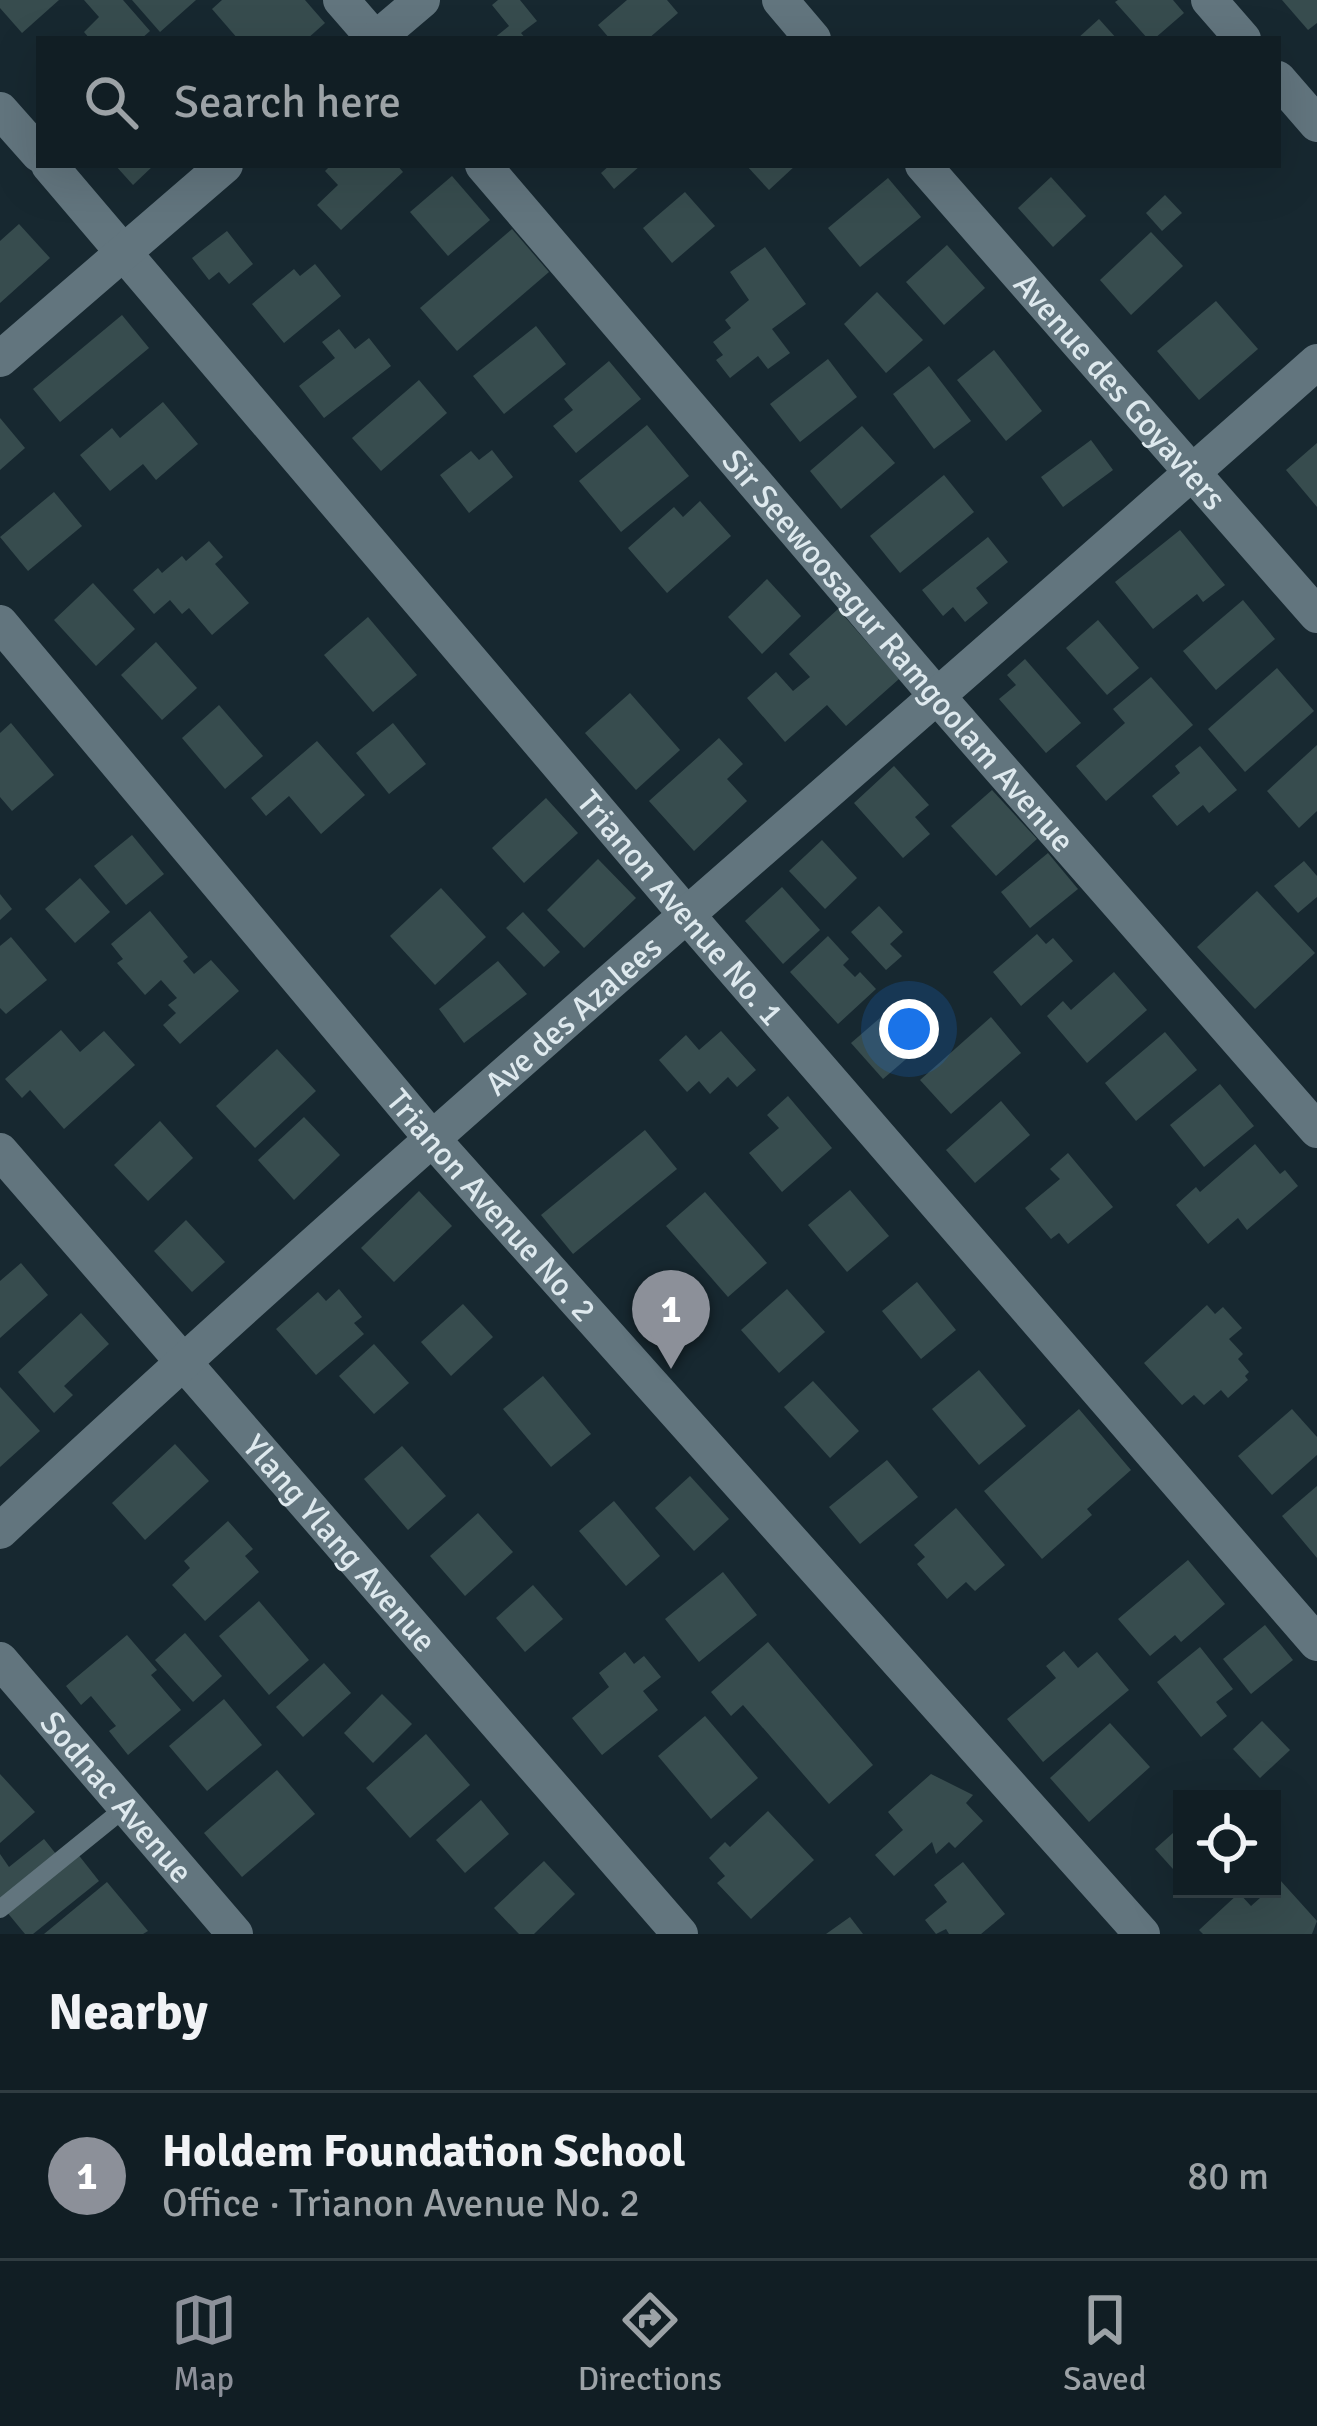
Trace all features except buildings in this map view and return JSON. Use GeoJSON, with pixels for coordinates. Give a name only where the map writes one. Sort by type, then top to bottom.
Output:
{"type":"FeatureCollection","features":[{"type":"Feature","properties":{"kind":"street"},"geometry":{"type":"LineString","coordinates":[[341,0],[373,36]]}},
{"type":"Feature","properties":{"kind":"street"},"geometry":{"type":"LineString","coordinates":[[380,36],[422,0]]}},
{"type":"Feature","properties":{"kind":"street"},"geometry":{"type":"LineString","coordinates":[[780,0],[811,36]]}},
{"type":"Feature","properties":{"kind":"street"},"geometry":{"type":"LineString","coordinates":[[1210,0],[1240,36]]}},
{"type":"Feature","properties":{"kind":"street"},"geometry":{"type":"LineString","coordinates":[[1281,82],[1317,124]]}},
{"type":"Feature","properties":{"kind":"street"},"geometry":{"type":"LineString","coordinates":[[0,110],[36,151]]}},
{"type":"Feature","properties":{"kind":"street","name":"Trianon Avenue No. 1"},"geometry":{"type":"LineString","coordinates":[[52,168],[686,914],[1317,1643]]}},
{"type":"Feature","properties":{"kind":"street"},"geometry":{"type":"LineString","coordinates":[[0,359],[221,168]]}},
{"type":"Feature","properties":{"kind":"street","name":"Sir Seewoosagur Ramgoolam Avenue"},"geometry":{"type":"LineString","coordinates":[[486,168],[937,696],[1317,1130]]}},
{"type":"Feature","properties":{"kind":"street","name":"Avenue des Goyaviers"},"geometry":{"type":"LineString","coordinates":[[925,168],[1317,615]]}},
{"type":"Feature","properties":{"kind":"street","name":"Ave des Azalees"},"geometry":{"type":"LineString","coordinates":[[0,1532],[182,1361],[1317,362]]}},
{"type":"Feature","properties":{"kind":"street","name":"Trianon Avenue No. 2"},"geometry":{"type":"LineString","coordinates":[[0,623],[434,1141],[1142,1934]]}},
{"type":"Feature","properties":{"kind":"street","name":"Ylang Ylang Avenue"},"geometry":{"type":"LineString","coordinates":[[0,1151],[680,1934]]}},
{"type":"Feature","properties":{"kind":"street","name":"Sodnac Avenue"},"geometry":{"type":"LineString","coordinates":[[0,1660],[235,1934]]}},
{"type":"Feature","properties":{"kind":"lane"},"geometry":{"type":"LineString","coordinates":[[0,1909],[126,1807]]}},
{"type":"Feature","properties":{"kind":"place","name":"Holdem Foundation School"},"geometry":{"type":"Point","coordinates":[671,1369]}}]}
